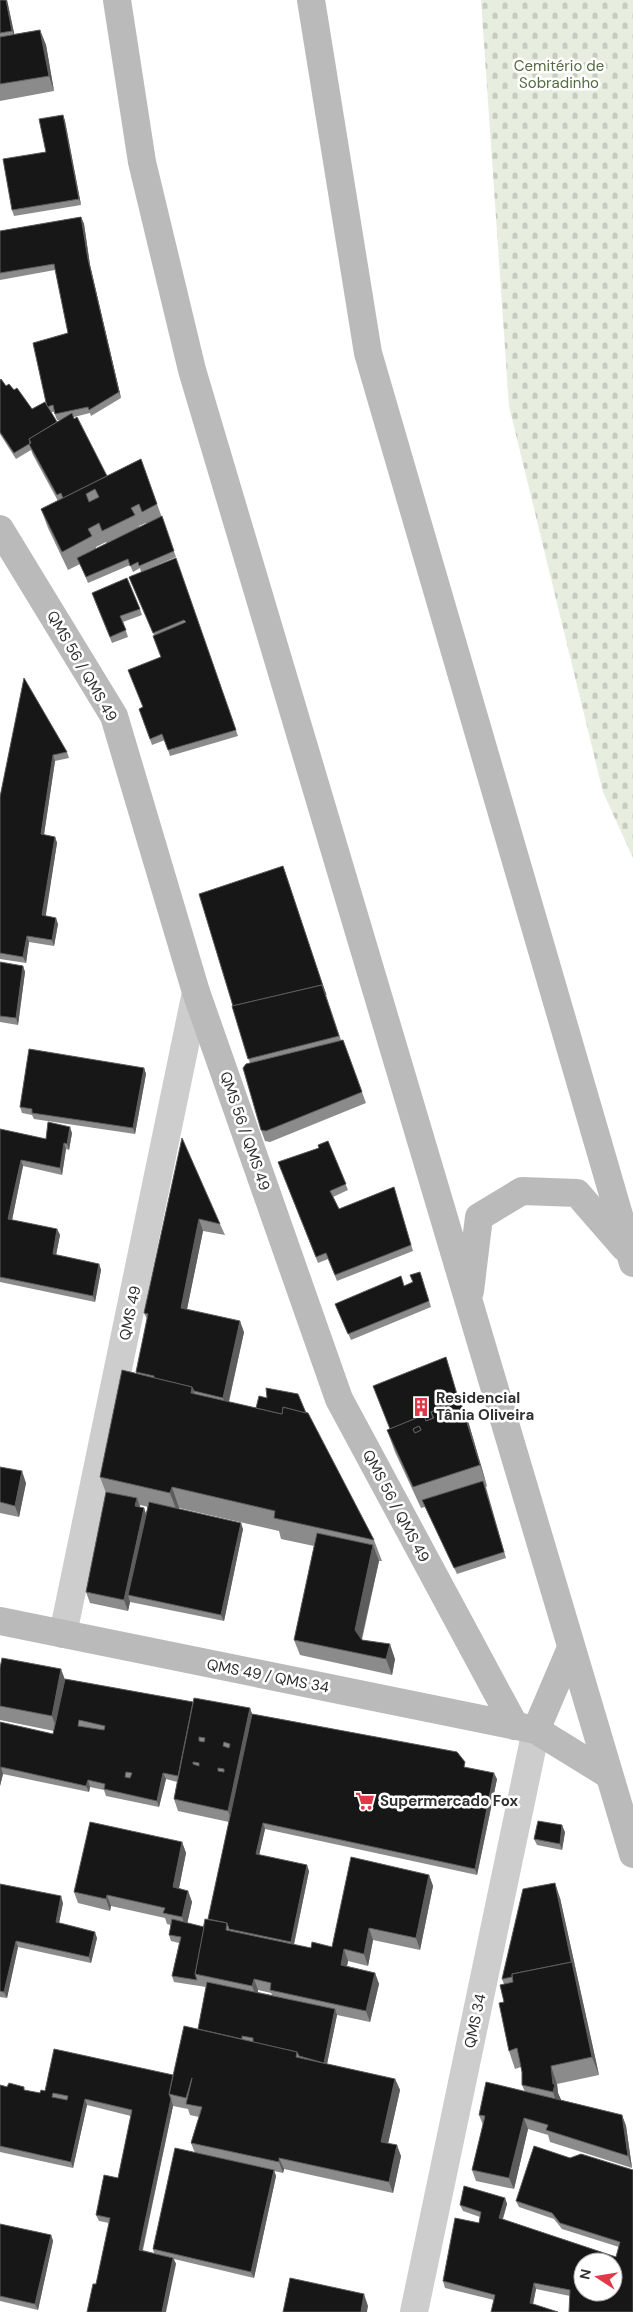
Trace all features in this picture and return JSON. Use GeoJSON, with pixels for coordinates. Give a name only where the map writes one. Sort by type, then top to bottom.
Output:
{"type":"FeatureCollection","features":[{"type":"Feature","properties":{"kind":"main road"},"geometry":{"type":"LineString","coordinates":[[116,0],[142,162],[192,370],[633,1854]]}},
{"type":"Feature","properties":{"kind":"main road"},"geometry":{"type":"LineString","coordinates":[[311,0],[368,353],[632,1258]]}},
{"type":"Feature","properties":{"kind":"main road","name":"QMS 56 / QMS 49"},"geometry":{"type":"LineString","coordinates":[[0,529],[114,716],[196,992],[339,1399],[525,1728]]}},
{"type":"Feature","properties":{"kind":"main road"},"geometry":{"type":"LineString","coordinates":[[468,1302],[478,1217],[522,1191],[577,1193],[632,1258]]}},
{"type":"Feature","properties":{"kind":"main road","name":"QMS 49 / QMS 34"},"geometry":{"type":"LineString","coordinates":[[1,1625],[63,1634],[525,1728]]}},
{"type":"Feature","properties":{"kind":"main road"},"geometry":{"type":"LineString","coordinates":[[571,1648],[525,1728],[609,1775]]}},
{"type":"Feature","properties":{"kind":"street","name":"QMS 49"},"geometry":{"type":"LineString","coordinates":[[63,1634],[196,992]]}},
{"type":"Feature","properties":{"kind":"street","name":"QMS 34"},"geometry":{"type":"LineString","coordinates":[[414,2312],[525,1728]]}},
{"type":"Feature","properties":{"kind":"green space","name":"Cemitério de Sobradinho"},"geometry":{"type":"Polygon","coordinates":[[[481,0],[633,0],[633,858],[603,792],[509,406],[481,0]]]}},
{"type":"Feature","properties":{"kind":"building"},"geometry":{"type":"Polygon","coordinates":[[[0,0],[6,0],[12,31],[0,33],[0,0]]]}},
{"type":"Feature","properties":{"kind":"building"},"geometry":{"type":"Polygon","coordinates":[[[40,30],[49,76],[0,84],[0,37],[40,30]]]}},
{"type":"Feature","properties":{"kind":"building"},"geometry":{"type":"Polygon","coordinates":[[[63,115],[79,199],[12,210],[3,159],[46,152],[39,119],[63,115]]]}},
{"type":"Feature","properties":{"kind":"building"},"geometry":{"type":"Polygon","coordinates":[[[81,217],[88,259],[119,392],[89,410],[88,407],[55,414],[53,405],[47,407],[33,343],[68,333],[54,264],[0,273],[0,231],[81,217]]]}},
{"type":"Feature","properties":{"kind":"building"},"geometry":{"type":"Polygon","coordinates":[[[1,379],[6,386],[9,384],[14,390],[17,388],[32,409],[45,402],[57,422],[29,439],[29,444],[14,453],[0,432],[1,379]]]}},
{"type":"Feature","properties":{"kind":"building"},"geometry":{"type":"Polygon","coordinates":[[[72,413],[74,419],[77,417],[107,476],[63,498],[61,493],[57,495],[29,444],[31,443],[29,439],[72,413]]]}},
{"type":"Feature","properties":{"kind":"building"},"geometry":{"type":"Polygon","coordinates":[[[141,459],[157,504],[142,512],[139,504],[131,508],[135,515],[102,531],[99,523],[88,529],[92,536],[62,552],[41,509],[141,459]],[[95,489],[86,494],[89,502],[99,497],[95,489]]]}},
{"type":"Feature","properties":{"kind":"building"},"geometry":{"type":"Polygon","coordinates":[[[162,516],[174,551],[139,566],[138,562],[130,566],[128,559],[86,577],[77,558],[162,516]]]}},
{"type":"Feature","properties":{"kind":"building"},"geometry":{"type":"Polygon","coordinates":[[[176,558],[236,730],[168,750],[162,734],[150,739],[139,709],[143,707],[128,670],[161,657],[153,636],[186,622],[184,620],[153,633],[129,577],[176,558]]]}},
{"type":"Feature","properties":{"kind":"building"},"geometry":{"type":"Polygon","coordinates":[[[127,578],[140,609],[120,616],[126,630],[110,637],[92,593],[127,578]]]}},
{"type":"Feature","properties":{"kind":"building"},"geometry":{"type":"Polygon","coordinates":[[[24,678],[67,752],[53,755],[41,834],[55,837],[42,915],[56,918],[52,940],[27,936],[23,957],[0,953],[0,797],[24,678]]]}},
{"type":"Feature","properties":{"kind":"building"},"geometry":{"type":"Polygon","coordinates":[[[283,866],[326,995],[322,985],[233,1006],[199,894],[283,866]]]}},
{"type":"Feature","properties":{"kind":"building"},"geometry":{"type":"Polygon","coordinates":[[[0,962],[23,966],[16,1018],[0,1016],[0,962]]]}},
{"type":"Feature","properties":{"kind":"building"},"geometry":{"type":"Polygon","coordinates":[[[322,985],[339,1036],[248,1059],[232,1006],[322,985]]]}},
{"type":"Feature","properties":{"kind":"building"},"geometry":{"type":"Polygon","coordinates":[[[343,1040],[362,1092],[266,1131],[261,1130],[243,1068],[246,1064],[343,1040]]]}},
{"type":"Feature","properties":{"kind":"building"},"geometry":{"type":"Polygon","coordinates":[[[29,1049],[144,1068],[133,1128],[32,1113],[32,1109],[20,1107],[29,1049]]]}},
{"type":"Feature","properties":{"kind":"building"},"geometry":{"type":"Polygon","coordinates":[[[48,1122],[70,1127],[67,1144],[64,1143],[60,1168],[21,1160],[8,1219],[57,1229],[53,1254],[99,1264],[93,1296],[0,1277],[0,1129],[46,1139],[48,1122]]]}},
{"type":"Feature","properties":{"kind":"building"},"geometry":{"type":"Polygon","coordinates":[[[182,1138],[220,1224],[199,1219],[181,1308],[240,1321],[223,1398],[194,1391],[192,1387],[136,1372],[148,1314],[144,1313],[182,1138]]]}},
{"type":"Feature","properties":{"kind":"building"},"geometry":{"type":"Polygon","coordinates":[[[328,1141],[346,1184],[330,1191],[339,1209],[394,1187],[411,1245],[335,1275],[326,1253],[316,1257],[278,1162],[319,1148],[318,1145],[328,1141]]]}},
{"type":"Feature","properties":{"kind":"building"},"geometry":{"type":"Polygon","coordinates":[[[420,1272],[429,1301],[348,1334],[335,1304],[401,1276],[404,1286],[413,1282],[410,1275],[420,1272]]]}},
{"type":"Feature","properties":{"kind":"building","name":"Residencial Tânia Oliveira"},"geometry":{"type":"Polygon","coordinates":[[[446,1357],[459,1401],[431,1412],[433,1418],[426,1421],[424,1415],[390,1429],[373,1386],[446,1357]]]}},
{"type":"Feature","properties":{"kind":"building"},"geometry":{"type":"Polygon","coordinates":[[[122,1370],[192,1387],[191,1393],[282,1414],[283,1407],[308,1413],[374,1540],[274,1518],[275,1511],[172,1487],[170,1493],[100,1477],[122,1370]]]}},
{"type":"Feature","properties":{"kind":"building"},"geometry":{"type":"Polygon","coordinates":[[[266,1388],[298,1394],[306,1413],[283,1407],[282,1414],[256,1408],[259,1396],[267,1398],[266,1388]]]}},
{"type":"Feature","properties":{"kind":"building"},"geometry":{"type":"Polygon","coordinates":[[[460,1400],[480,1465],[413,1487],[387,1430],[424,1415],[426,1421],[434,1418],[431,1412],[460,1400]],[[419,1426],[413,1429],[415,1433],[421,1430],[419,1426]]]}},
{"type":"Feature","properties":{"kind":"building"},"geometry":{"type":"Polygon","coordinates":[[[419,1426],[421,1430],[415,1433],[413,1429],[419,1426]]]}},
{"type":"Feature","properties":{"kind":"building"},"geometry":{"type":"Polygon","coordinates":[[[0,1467],[22,1471],[15,1506],[0,1502],[0,1467]]]}},
{"type":"Feature","properties":{"kind":"building"},"geometry":{"type":"Polygon","coordinates":[[[483,1481],[504,1552],[454,1568],[422,1500],[483,1481]]]}},
{"type":"Feature","properties":{"kind":"building"},"geometry":{"type":"Polygon","coordinates":[[[106,1492],[137,1498],[135,1506],[144,1508],[124,1600],[86,1592],[106,1492]]]}},
{"type":"Feature","properties":{"kind":"building"},"geometry":{"type":"Polygon","coordinates":[[[149,1502],[241,1523],[221,1615],[128,1595],[149,1502]]]}},
{"type":"Feature","properties":{"kind":"building"},"geometry":{"type":"Polygon","coordinates":[[[317,1533],[373,1545],[355,1630],[362,1640],[390,1644],[386,1659],[294,1640],[317,1533]]]}},
{"type":"Feature","properties":{"kind":"building"},"geometry":{"type":"Polygon","coordinates":[[[2,1658],[61,1669],[52,1716],[0,1706],[0,1668],[2,1658]]]}},
{"type":"Feature","properties":{"kind":"building"},"geometry":{"type":"Polygon","coordinates":[[[65,1679],[193,1702],[178,1776],[163,1773],[157,1801],[104,1789],[105,1784],[88,1780],[86,1786],[1,1767],[0,1770],[0,1722],[53,1734],[65,1679]],[[79,1720],[78,1726],[104,1730],[105,1726],[79,1720]],[[126,1772],[125,1777],[130,1778],[132,1773],[126,1772]]]}},
{"type":"Feature","properties":{"kind":"building"},"geometry":{"type":"Polygon","coordinates":[[[194,1698],[250,1708],[228,1811],[174,1799],[194,1698]],[[199,1737],[199,1741],[204,1742],[205,1738],[199,1737]],[[224,1742],[223,1746],[229,1748],[230,1744],[224,1742]],[[218,1768],[218,1771],[224,1772],[224,1769],[218,1768]]]}},
{"type":"Feature","properties":{"kind":"building","name":"Supermercado Fox"},"geometry":{"type":"Polygon","coordinates":[[[252,1714],[457,1752],[465,1762],[464,1767],[494,1773],[475,1869],[263,1823],[256,1854],[307,1865],[291,1942],[229,1929],[227,1923],[208,1919],[252,1714]]]}},
{"type":"Feature","properties":{"kind":"building"},"geometry":{"type":"Polygon","coordinates":[[[538,1821],[562,1825],[560,1844],[534,1839],[538,1821]]]}},
{"type":"Feature","properties":{"kind":"building"},"geometry":{"type":"Polygon","coordinates":[[[90,1822],[182,1842],[173,1887],[188,1891],[182,1917],[163,1913],[165,1908],[107,1895],[106,1899],[74,1892],[90,1822]]]}},
{"type":"Feature","properties":{"kind":"building"},"geometry":{"type":"Polygon","coordinates":[[[351,1857],[429,1875],[416,1938],[369,1928],[364,1954],[344,1949],[341,1965],[375,1973],[366,2011],[270,1990],[271,1983],[254,1979],[252,1986],[195,1974],[205,1919],[227,1923],[226,1930],[311,1948],[312,1942],[332,1947],[351,1857]]]}},
{"type":"Feature","properties":{"kind":"building"},"geometry":{"type":"Polygon","coordinates":[[[555,1883],[571,1962],[512,1974],[512,1977],[502,1979],[523,1889],[555,1883]]]}},
{"type":"Feature","properties":{"kind":"building"},"geometry":{"type":"Polygon","coordinates":[[[0,1884],[61,1896],[56,1922],[95,1932],[89,1957],[16,1941],[4,1992],[0,1991],[0,1884]]]}},
{"type":"Feature","properties":{"kind":"building"},"geometry":{"type":"Polygon","coordinates":[[[172,1919],[204,1927],[195,1974],[197,1980],[172,1976],[181,1937],[169,1935],[172,1919]]]}},
{"type":"Feature","properties":{"kind":"building"},"geometry":{"type":"Polygon","coordinates":[[[572,1962],[592,2057],[551,2066],[553,2084],[555,2084],[553,2092],[522,2085],[522,2072],[517,2048],[509,2051],[499,2003],[504,2002],[500,1985],[513,1982],[512,1974],[572,1962]]]}},
{"type":"Feature","properties":{"kind":"building"},"geometry":{"type":"Polygon","coordinates":[[[207,1982],[335,2009],[324,2063],[299,2056],[297,2052],[253,2042],[253,2038],[242,2036],[242,2039],[198,2029],[207,1982]]]}},
{"type":"Feature","properties":{"kind":"building"},"geometry":{"type":"Polygon","coordinates":[[[184,2026],[297,2052],[296,2057],[395,2079],[381,2142],[397,2145],[389,2182],[279,2158],[279,2162],[191,2143],[202,2107],[186,2104],[192,2078],[186,2098],[169,2094],[184,2026]]]}},
{"type":"Feature","properties":{"kind":"building"},"geometry":{"type":"Polygon","coordinates":[[[54,2049],[173,2075],[169,2094],[171,2099],[139,2250],[173,2258],[162,2312],[87,2312],[93,2284],[96,2284],[110,2218],[96,2215],[104,2175],[118,2178],[132,2110],[85,2099],[71,2162],[0,2146],[0,2085],[7,2087],[9,2083],[24,2087],[24,2090],[40,2093],[41,2090],[45,2091],[54,2049]],[[53,2093],[52,2097],[67,2100],[68,2096],[53,2093]]]}},
{"type":"Feature","properties":{"kind":"building"},"geometry":{"type":"Polygon","coordinates":[[[486,2082],[622,2115],[628,2156],[546,2130],[548,2125],[524,2118],[509,2178],[472,2170],[485,2116],[479,2115],[486,2082]]]}},
{"type":"Feature","properties":{"kind":"building"},"geometry":{"type":"Polygon","coordinates":[[[534,2146],[570,2158],[581,2154],[633,2170],[633,2312],[569,2312],[570,2290],[534,2283],[530,2303],[558,2312],[491,2312],[495,2295],[443,2281],[455,2218],[479,2223],[481,2212],[460,2205],[464,2186],[505,2198],[499,2218],[601,2252],[573,2252],[573,2302],[623,2302],[623,2252],[617,2252],[620,2242],[560,2223],[552,2213],[516,2201],[534,2146]]]}},
{"type":"Feature","properties":{"kind":"building"},"geometry":{"type":"Polygon","coordinates":[[[175,2148],[274,2170],[251,2272],[153,2249],[175,2148]]]}},
{"type":"Feature","properties":{"kind":"building"},"geometry":{"type":"Polygon","coordinates":[[[0,2224],[51,2235],[35,2304],[0,2296],[0,2224]]]}},
{"type":"Feature","properties":{"kind":"building"},"geometry":{"type":"Polygon","coordinates":[[[290,2278],[364,2294],[361,2312],[283,2312],[290,2278]]]}},
{"type":"Feature","properties":{"kind":"place","name":"Residencial Tânia Oliveira"},"geometry":{"type":"Point","coordinates":[421,1407]}},
{"type":"Feature","properties":{"kind":"place","name":"Supermercado Fox"},"geometry":{"type":"Point","coordinates":[365,1801]}}]}
